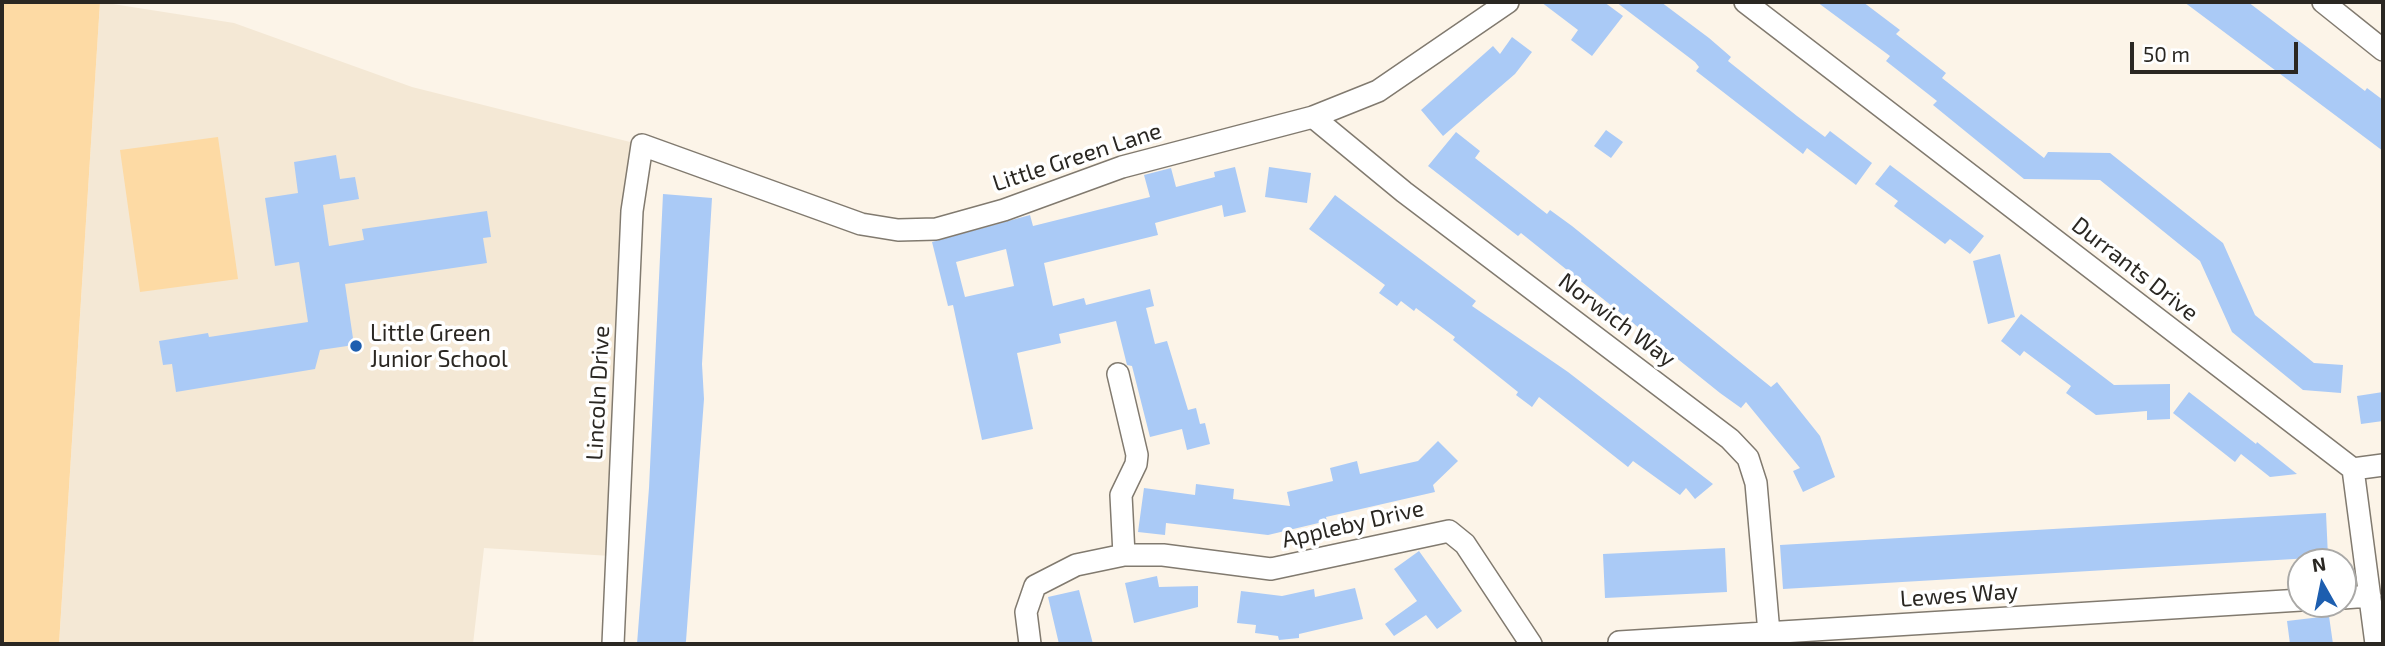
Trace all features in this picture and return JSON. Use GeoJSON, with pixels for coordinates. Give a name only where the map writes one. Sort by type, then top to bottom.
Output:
{"type":"FeatureCollection","features":[{"type":"Feature","properties":{"kind":"street","name":"Little Green Lane"},"geometry":{"type":"LineString","coordinates":[[642,145],[861,224],[898,230],[950,225],[1004,210],[1122,167],[1313,117],[1378,91],[1401,78],[1508,2]]}},
{"type":"Feature","properties":{"kind":"street","name":"Durrants Drive"},"geometry":{"type":"LineString","coordinates":[[1745,2],[2353,469]]}},
{"type":"Feature","properties":{"kind":"street"},"geometry":{"type":"LineString","coordinates":[[2323,2],[2383,50]]}},
{"type":"Feature","properties":{"kind":"street","name":"Norwich Way"},"geometry":{"type":"LineString","coordinates":[[1313,117],[1404,192],[1730,439],[1748,458],[1756,483],[1769,633]]}},
{"type":"Feature","properties":{"kind":"street","name":"Lincoln Drive"},"geometry":{"type":"LineString","coordinates":[[613,644],[632,211],[642,145]]}},
{"type":"Feature","properties":{"kind":"street"},"geometry":{"type":"LineString","coordinates":[[1118,374],[1137,455],[1136,464],[1121,495],[1124,555]]}},
{"type":"Feature","properties":{"kind":"street"},"geometry":{"type":"LineString","coordinates":[[2376,644],[2353,469],[2383,465]]}},
{"type":"Feature","properties":{"kind":"street","name":"Appleby Drive"},"geometry":{"type":"LineString","coordinates":[[1030,644],[1026,612],[1035,586],[1076,565],[1124,555],[1163,555],[1271,569],[1448,531],[1465,544],[1531,644]]}},
{"type":"Feature","properties":{"kind":"street"},"geometry":{"type":"LineString","coordinates":[[2357,597],[2370,596]]}},
{"type":"Feature","properties":{"kind":"street","name":"Lewes Way"},"geometry":{"type":"LineString","coordinates":[[1619,642],[2287,601]]}},
{"type":"Feature","properties":{"kind":"shaded area"},"geometry":{"type":"Polygon","coordinates":[[[2,2],[100,2],[59,644],[2,644],[2,2]]]}},
{"type":"Feature","properties":{"kind":"shaded area","name":"Little Green Junior School"},"geometry":{"type":"Polygon","coordinates":[[[100,2],[234,23],[412,87],[642,145],[626,557],[484,548],[473,644],[59,644],[100,2]]]}},
{"type":"Feature","properties":{"kind":"shaded area"},"geometry":{"type":"Polygon","coordinates":[[[218,137],[238,279],[140,292],[120,150],[218,137]]]}},
{"type":"Feature","properties":{"kind":"building"},"geometry":{"type":"Polygon","coordinates":[[[1541,2],[1604,2],[1623,16],[1592,56],[1571,40],[1578,30],[1541,2]]]}},
{"type":"Feature","properties":{"kind":"building"},"geometry":{"type":"Polygon","coordinates":[[[1616,2],[1661,2],[1709,38],[1731,57],[1728,61],[1797,116],[1825,137],[1830,131],[1872,163],[1856,185],[1807,148],[1803,154],[1696,71],[1699,67],[1695,62],[1616,2]]]}},
{"type":"Feature","properties":{"kind":"building"},"geometry":{"type":"Polygon","coordinates":[[[1817,2],[1863,2],[1900,30],[1896,34],[1946,73],[1942,78],[2044,158],[2048,152],[2110,153],[2223,243],[2255,315],[2314,363],[2343,365],[2341,393],[2303,390],[2232,332],[2200,261],[2100,180],[2024,179],[1933,105],[1937,101],[1886,61],[1890,56],[1817,2]]]}},
{"type":"Feature","properties":{"kind":"building"},"geometry":{"type":"Polygon","coordinates":[[[2184,2],[2248,2],[2365,91],[2367,88],[2383,100],[2383,151],[2184,2]]]}},
{"type":"Feature","properties":{"kind":"building"},"geometry":{"type":"Polygon","coordinates":[[[1512,37],[1532,52],[1515,74],[1443,136],[1421,110],[1493,46],[1500,54],[1512,37]]]}},
{"type":"Feature","properties":{"kind":"building"},"geometry":{"type":"Polygon","coordinates":[[[1606,130],[1623,142],[1611,158],[1594,146],[1606,130]]]}},
{"type":"Feature","properties":{"kind":"building"},"geometry":{"type":"Polygon","coordinates":[[[1456,132],[1480,151],[1475,158],[1547,214],[1550,210],[1572,226],[1771,387],[1777,382],[1820,436],[1835,477],[1803,492],[1793,471],[1800,468],[1746,402],[1741,408],[1720,393],[1521,233],[1518,236],[1428,166],[1456,132]]]}},
{"type":"Feature","properties":{"kind":"building"},"geometry":{"type":"Polygon","coordinates":[[[336,155],[340,179],[355,177],[359,199],[323,205],[329,246],[364,240],[362,229],[487,211],[491,237],[483,238],[487,263],[345,284],[354,345],[320,350],[315,369],[176,392],[172,364],[163,365],[159,341],[208,333],[209,337],[308,322],[299,262],[275,266],[265,198],[298,193],[294,162],[336,155]]]}},
{"type":"Feature","properties":{"kind":"building"},"geometry":{"type":"Polygon","coordinates":[[[1890,165],[1984,236],[1970,254],[1950,239],[1945,244],[1894,206],[1898,201],[1875,184],[1890,165]]]}},
{"type":"Feature","properties":{"kind":"building"},"geometry":{"type":"Polygon","coordinates":[[[1235,167],[1246,212],[1224,217],[1222,205],[1155,223],[1158,235],[1044,263],[1053,306],[1084,298],[1086,305],[1150,289],[1154,306],[1146,308],[1155,344],[1167,341],[1188,410],[1196,408],[1200,424],[1205,423],[1210,444],[1187,450],[1182,429],[1150,437],[1132,366],[1127,365],[1116,321],[1059,334],[1061,343],[1017,353],[1033,429],[982,440],[953,305],[948,306],[932,242],[1030,215],[1033,226],[1150,197],[1144,175],[1171,168],[1176,187],[1215,177],[1214,172],[1235,167]],[[1006,249],[956,262],[965,297],[1014,286],[1006,249]]]}},
{"type":"Feature","properties":{"kind":"building"},"geometry":{"type":"Polygon","coordinates":[[[1269,167],[1311,173],[1307,203],[1265,197],[1269,167]]]}},
{"type":"Feature","properties":{"kind":"building"},"geometry":{"type":"Polygon","coordinates":[[[663,194],[712,198],[702,364],[704,399],[686,641],[685,644],[637,644],[649,488],[663,194]]]}},
{"type":"Feature","properties":{"kind":"building"},"geometry":{"type":"Polygon","coordinates":[[[1335,195],[1476,301],[1472,306],[1568,372],[1713,484],[1695,499],[1686,488],[1680,495],[1633,461],[1628,467],[1539,397],[1532,407],[1516,395],[1518,392],[1453,340],[1455,337],[1416,308],[1414,311],[1401,301],[1397,306],[1379,293],[1385,285],[1309,229],[1335,195]]]}},
{"type":"Feature","properties":{"kind":"building"},"geometry":{"type":"Polygon","coordinates":[[[2000,254],[2015,317],[1988,324],[1973,261],[2000,254]]]}},
{"type":"Feature","properties":{"kind":"building"},"geometry":{"type":"Polygon","coordinates":[[[2021,314],[2114,385],[2170,384],[2170,419],[2147,420],[2147,411],[2096,415],[2066,393],[2071,386],[2024,351],[2020,356],[2001,341],[2021,314]]]}},
{"type":"Feature","properties":{"kind":"building"},"geometry":{"type":"Polygon","coordinates":[[[2189,392],[2297,474],[2270,477],[2241,454],[2235,462],[2173,413],[2189,392]]]}},
{"type":"Feature","properties":{"kind":"building"},"geometry":{"type":"Polygon","coordinates":[[[2383,392],[2383,421],[2361,424],[2357,396],[2383,392]]]}},
{"type":"Feature","properties":{"kind":"building"},"geometry":{"type":"Polygon","coordinates":[[[1438,441],[1458,461],[1433,485],[1435,492],[1326,517],[1327,521],[1268,535],[1166,523],[1165,535],[1138,532],[1144,488],[1195,495],[1196,484],[1234,489],[1233,499],[1290,506],[1287,492],[1333,481],[1330,468],[1357,461],[1360,474],[1418,461],[1438,441]]]}},
{"type":"Feature","properties":{"kind":"building"},"geometry":{"type":"Polygon","coordinates":[[[2326,513],[2328,548],[2287,548],[2287,559],[1783,589],[1780,545],[2326,513]]]}},
{"type":"Feature","properties":{"kind":"building"},"geometry":{"type":"Polygon","coordinates":[[[1725,548],[1727,592],[1605,598],[1603,554],[1725,548]]]}},
{"type":"Feature","properties":{"kind":"building"},"geometry":{"type":"Polygon","coordinates":[[[1419,551],[1462,611],[1437,629],[1426,615],[1394,636],[1385,624],[1417,601],[1394,569],[1419,551]]]}},
{"type":"Feature","properties":{"kind":"building"},"geometry":{"type":"Polygon","coordinates":[[[1157,576],[1159,587],[1198,586],[1198,607],[1134,623],[1125,583],[1157,576]]]}},
{"type":"Feature","properties":{"kind":"building"},"geometry":{"type":"Polygon","coordinates":[[[1355,588],[1363,619],[1299,634],[1299,638],[1279,640],[1278,636],[1255,633],[1256,625],[1237,623],[1241,591],[1282,596],[1314,589],[1315,597],[1355,588]]]}},
{"type":"Feature","properties":{"kind":"building"},"geometry":{"type":"Polygon","coordinates":[[[1079,590],[1093,644],[1059,644],[1048,597],[1079,590]]]}},
{"type":"Feature","properties":{"kind":"building"},"geometry":{"type":"Polygon","coordinates":[[[2329,618],[2333,644],[2290,644],[2287,621],[2329,618]]]}},
{"type":"Feature","properties":{"kind":"place","name":"Little Green Junior School"},"geometry":{"type":"Point","coordinates":[356,346]}}]}
